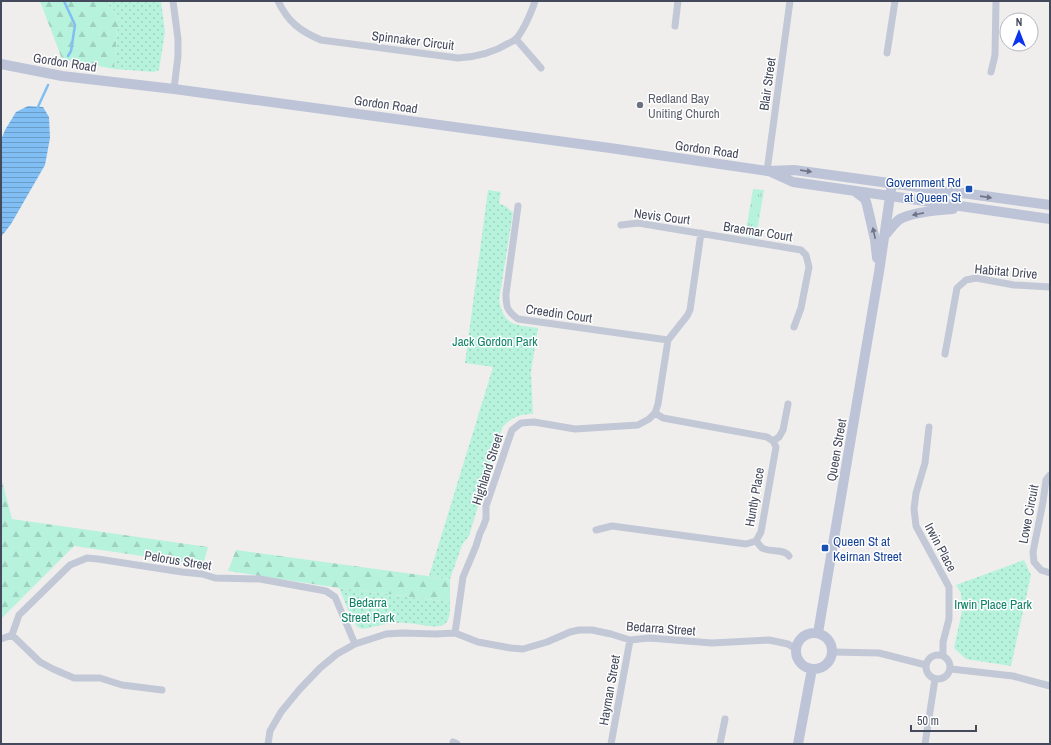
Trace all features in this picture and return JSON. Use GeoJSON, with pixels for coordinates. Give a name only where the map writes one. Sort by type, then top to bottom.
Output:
{"type":"FeatureCollection","features":[{"type":"Feature","properties":{"kind":"street"},"geometry":{"type":"LineString","coordinates":[[173,1],[178,39],[178,56],[174,89]]}},
{"type":"Feature","properties":{"kind":"street","name":"Spinnaker Circuit"},"geometry":{"type":"LineString","coordinates":[[278,1],[282,10],[295,25],[307,34],[321,40],[458,58],[487,54],[502,48],[516,39],[532,11],[535,1]]}},
{"type":"Feature","properties":{"kind":"street"},"geometry":{"type":"LineString","coordinates":[[674,26],[678,1]]}},
{"type":"Feature","properties":{"kind":"street","name":"Blair Street"},"geometry":{"type":"LineString","coordinates":[[767,171],[790,1]]}},
{"type":"Feature","properties":{"kind":"street"},"geometry":{"type":"LineString","coordinates":[[887,53],[894,1]]}},
{"type":"Feature","properties":{"kind":"street"},"geometry":{"type":"LineString","coordinates":[[991,72],[995,55],[996,1]]}},
{"type":"Feature","properties":{"kind":"street"},"geometry":{"type":"LineString","coordinates":[[516,39],[541,68]]}},
{"type":"Feature","properties":{"kind":"street","name":"Gordon Road"},"geometry":{"type":"LineString","coordinates":[[1,64],[62,76],[174,89],[767,171],[794,170],[1050,205]]}},
{"type":"Feature","properties":{"kind":"street","name":"Gordon Road"},"geometry":{"type":"LineString","coordinates":[[767,171],[793,182],[971,208]]}},
{"type":"Feature","properties":{"kind":"street","name":"Queen Street"},"geometry":{"type":"LineString","coordinates":[[818,633],[892,183]]}},
{"type":"Feature","properties":{"kind":"street","name":"Queen Street"},"geometry":{"type":"LineString","coordinates":[[856,192],[865,199],[867,205],[875,240],[878,272]]}},
{"type":"Feature","properties":{"kind":"street","name":"Creedin Court"},"geometry":{"type":"LineString","coordinates":[[518,206],[506,294],[506,305],[510,314],[518,319],[668,340]]}},
{"type":"Feature","properties":{"kind":"street"},"geometry":{"type":"LineString","coordinates":[[884,237],[893,225],[900,219],[915,214],[941,210],[971,208],[1050,218]]}},
{"type":"Feature","properties":{"kind":"street","name":"Nevis Court"},"geometry":{"type":"LineString","coordinates":[[621,225],[638,223],[701,233]]}},
{"type":"Feature","properties":{"kind":"street"},"geometry":{"type":"LineString","coordinates":[[701,233],[690,310],[668,340],[658,404],[655,413],[663,418],[767,437],[773,441],[779,437],[783,430],[788,404]]}},
{"type":"Feature","properties":{"kind":"street","name":"Braemar Court"},"geometry":{"type":"LineString","coordinates":[[701,233],[801,250],[806,255],[809,267],[801,308],[794,327]]}},
{"type":"Feature","properties":{"kind":"street","name":"Habitat Drive"},"geometry":{"type":"LineString","coordinates":[[945,354],[957,288],[966,280],[976,278],[1014,285],[1050,287]]}},
{"type":"Feature","properties":{"kind":"street","name":"Highland Street"},"geometry":{"type":"LineString","coordinates":[[455,633],[463,577],[486,519],[486,506],[512,430],[521,423],[534,422],[576,428],[638,425],[649,419],[655,413]]}},
{"type":"Feature","properties":{"kind":"street","name":"Irwin Place"},"geometry":{"type":"LineString","coordinates":[[929,427],[925,463],[916,493],[914,509],[916,526],[949,587],[949,619],[943,642],[943,655]]}},
{"type":"Feature","properties":{"kind":"street","name":"Huntly Place"},"geometry":{"type":"LineString","coordinates":[[596,530],[612,526],[746,544],[756,541],[761,532],[776,447],[773,441]]}},
{"type":"Feature","properties":{"kind":"street","name":"Lowe Circuit"},"geometry":{"type":"LineString","coordinates":[[1050,475],[1046,480],[1044,502],[1033,552],[1034,562],[1041,570],[1050,573]]}},
{"type":"Feature","properties":{"kind":"street"},"geometry":{"type":"LineString","coordinates":[[756,541],[761,547],[770,551],[783,551],[789,556]]}},
{"type":"Feature","properties":{"kind":"street","name":"Pelorus Street"},"geometry":{"type":"LineString","coordinates":[[12,635],[19,615],[70,565],[87,558],[202,574],[215,578],[260,579],[326,591],[335,597],[355,644]]}},
{"type":"Feature","properties":{"kind":"street","name":"Bedarra Street"},"geometry":{"type":"LineString","coordinates":[[268,744],[270,731],[281,712],[320,668],[337,654],[355,644],[386,634],[455,633],[478,642],[523,649],[548,642],[570,632],[592,630],[630,640],[649,638],[712,643],[769,640],[788,644],[796,649]]}},
{"type":"Feature","properties":{"kind":"street"},"geometry":{"type":"LineString","coordinates":[[818,633],[828,638],[831,642],[833,652],[828,663],[818,669],[812,669],[802,664],[796,655],[796,649],[801,638],[806,634],[818,633]]}},
{"type":"Feature","properties":{"kind":"street"},"geometry":{"type":"LineString","coordinates":[[1,639],[12,635],[40,662],[74,678],[100,678],[122,685],[162,690]]}},
{"type":"Feature","properties":{"kind":"street","name":"Hayman Street"},"geometry":{"type":"LineString","coordinates":[[611,744],[630,640]]}},
{"type":"Feature","properties":{"kind":"street"},"geometry":{"type":"LineString","coordinates":[[833,652],[879,653],[926,665]]}},
{"type":"Feature","properties":{"kind":"street"},"geometry":{"type":"LineString","coordinates":[[937,654],[948,658],[951,669],[946,677],[939,680],[927,673],[926,665],[929,658],[937,654]]}},
{"type":"Feature","properties":{"kind":"street"},"geometry":{"type":"LineString","coordinates":[[798,744],[812,669]]}},
{"type":"Feature","properties":{"kind":"street"},"geometry":{"type":"LineString","coordinates":[[951,669],[1014,676],[1050,686]]}},
{"type":"Feature","properties":{"kind":"street"},"geometry":{"type":"LineString","coordinates":[[925,744],[936,679]]}},
{"type":"Feature","properties":{"kind":"street"},"geometry":{"type":"LineString","coordinates":[[720,744],[725,719]]}},
{"type":"Feature","properties":{"kind":"green space"},"geometry":{"type":"Polygon","coordinates":[[[40,1],[105,1],[119,16],[114,69],[62,59],[40,1]]]}},
{"type":"Feature","properties":{"kind":"green space"},"geometry":{"type":"Polygon","coordinates":[[[105,1],[161,1],[165,32],[159,70],[154,72],[114,69],[119,16],[105,1]]]}},
{"type":"Feature","properties":{"kind":"green space"},"geometry":{"type":"Polygon","coordinates":[[[753,189],[764,190],[756,238],[745,236],[753,189]]]}},
{"type":"Feature","properties":{"kind":"green space","name":"Jack Gordon Park"},"geometry":{"type":"Polygon","coordinates":[[[488,190],[501,192],[499,203],[507,207],[513,213],[499,300],[501,309],[507,319],[512,323],[538,328],[531,372],[533,414],[515,417],[502,428],[469,536],[462,545],[450,579],[429,576],[493,367],[465,363],[488,190]]]}},
{"type":"Feature","properties":{"kind":"green space"},"geometry":{"type":"Polygon","coordinates":[[[1,477],[12,519],[208,547],[203,565],[74,546],[1,619],[1,477]]]}},
{"type":"Feature","properties":{"kind":"green space"},"geometry":{"type":"Polygon","coordinates":[[[236,550],[450,579],[450,602],[339,588],[228,571],[236,550]]]}},
{"type":"Feature","properties":{"kind":"green space","name":"Irwin Place Park"},"geometry":{"type":"Polygon","coordinates":[[[1024,560],[1031,575],[1011,666],[966,659],[954,648],[962,611],[961,593],[956,585],[1024,560]]]}},
{"type":"Feature","properties":{"kind":"green space","name":"Bedarra Street Park"},"geometry":{"type":"Polygon","coordinates":[[[339,588],[450,602],[449,618],[446,623],[440,626],[399,623],[364,629],[360,628],[353,620],[339,588]]]}},
{"type":"Feature","properties":{"kind":"water"},"geometry":{"type":"Polygon","coordinates":[[[28,106],[43,107],[49,117],[50,138],[45,165],[11,224],[1,237],[1,140],[16,112],[28,106]]]}},
{"type":"Feature","properties":{"kind":"waterway"},"geometry":{"type":"LineString","coordinates":[[64,1],[75,25],[71,51],[68,56]]}},
{"type":"Feature","properties":{"kind":"waterway"},"geometry":{"type":"LineString","coordinates":[[37,109],[48,85]]}},
{"type":"Feature","properties":{"kind":"place","name":"Redland Bay Uniting Church"},"geometry":{"type":"Point","coordinates":[640,105]}},
{"type":"Feature","properties":{"kind":"place","name":"Government Rd at Queen St"},"geometry":{"type":"Point","coordinates":[969,189]}},
{"type":"Feature","properties":{"kind":"place","name":"Queen St at Keirnan Street"},"geometry":{"type":"Point","coordinates":[825,548]}}]}
